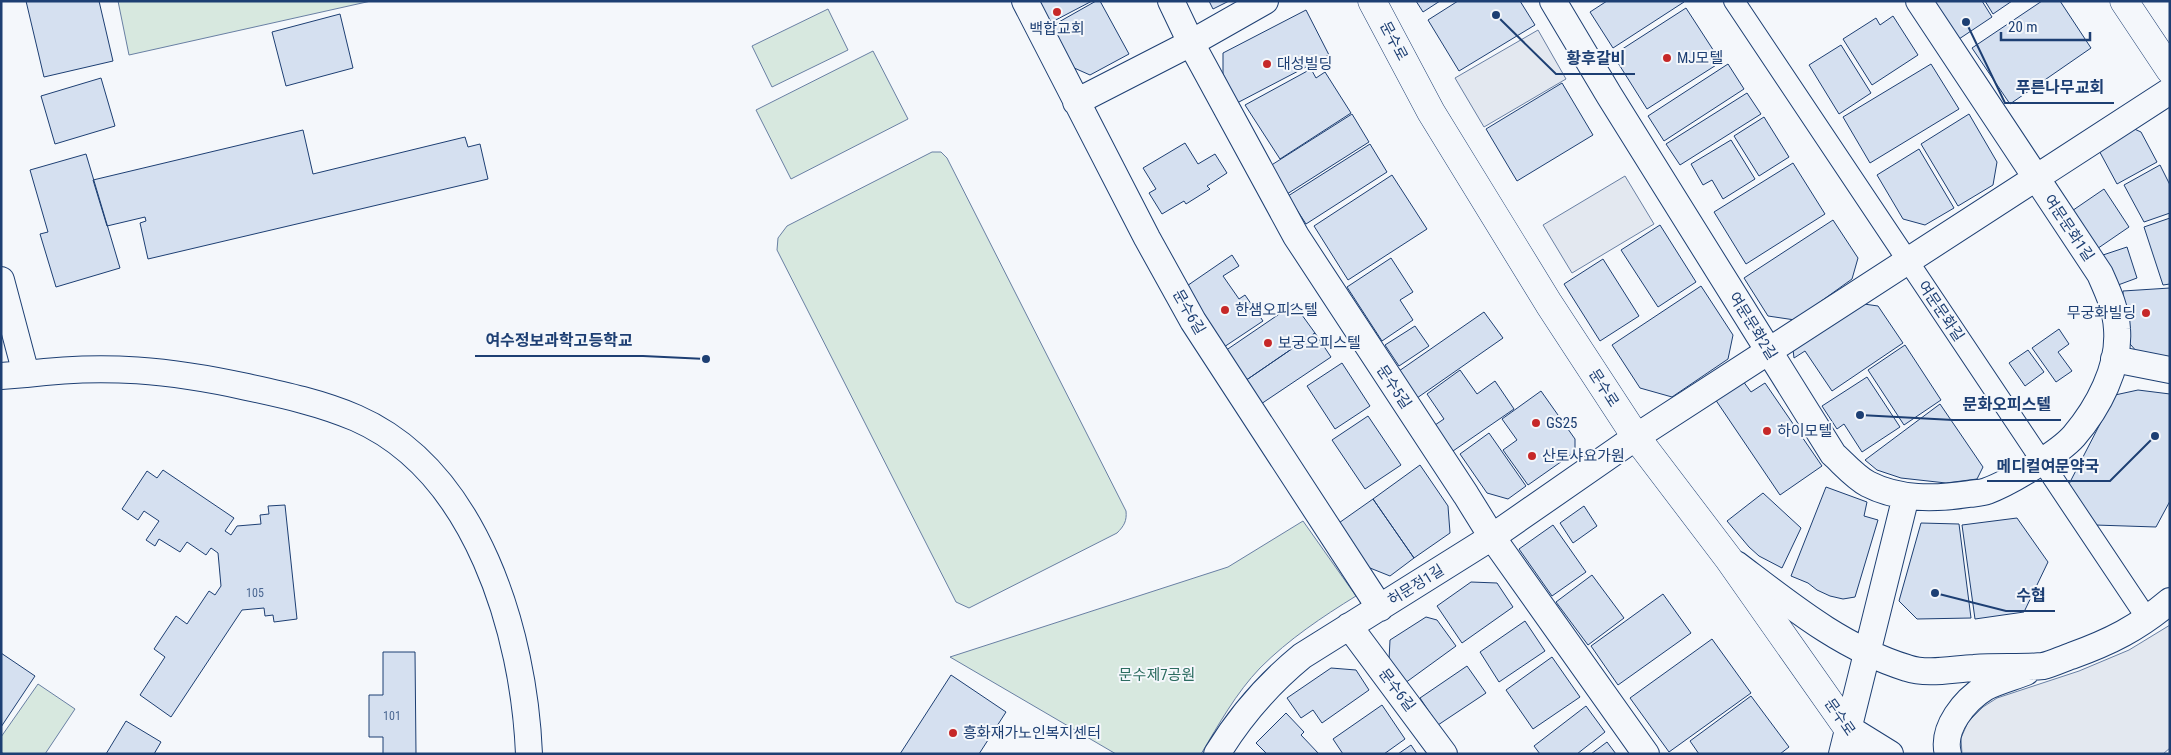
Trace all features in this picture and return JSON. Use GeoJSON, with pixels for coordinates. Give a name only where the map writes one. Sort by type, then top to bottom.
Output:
{"type":"FeatureCollection","features":[{"type":"Feature","properties":{"kind":"street","name":"문수6길"},"geometry":{"type":"LineString","coordinates":[[1025,1],[1076,102],[1193,321],[1380,608]]}},
{"type":"Feature","properties":{"kind":"street","name":"문수5길"},"geometry":{"type":"LineString","coordinates":[[1171,1],[1191,43],[1296,236],[1492,537],[1646,754]]}},
{"type":"Feature","properties":{"kind":"street"},"geometry":{"type":"LineString","coordinates":[[1076,102],[1191,43],[1265,1]]}},
{"type":"Feature","properties":{"kind":"street","name":"문수로"},"geometry":{"type":"LineString","coordinates":[[1372,1],[1432,112],[1549,304],[1636,437],[1728,558],[1845,741],[1866,754]]}},
{"type":"Feature","properties":{"kind":"street","name":"여문문화2길"},"geometry":{"type":"LineString","coordinates":[[1553,1],[1768,351],[1834,454],[1854,474],[1868,484],[1906,496],[1945,498],[1986,492],[2042,462]]}},
{"type":"Feature","properties":{"kind":"street","name":"여문문화길"},"geometry":{"type":"LineString","coordinates":[[1734,1],[2148,620]]}},
{"type":"Feature","properties":{"kind":"street","name":"여문문화1길"},"geometry":{"type":"LineString","coordinates":[[1919,1],[2100,274],[2112,302],[2117,330],[2114,359],[2106,385],[2091,413],[2073,438],[2042,462]]}},
{"type":"Feature","properties":{"kind":"street"},"geometry":{"type":"LineString","coordinates":[[2124,1],[2170,70]]}},
{"type":"Feature","properties":{"kind":"street","name":"허문정1길"},"geometry":{"type":"LineString","coordinates":[[1217,754],[1249,708],[1278,676],[1302,656],[1492,537],[1636,437],[2170,91]]}},
{"type":"Feature","properties":{"kind":"street"},"geometry":{"type":"LineString","coordinates":[[1,280],[14,375],[65,369],[124,368],[195,376],[303,400],[357,418],[395,441],[422,462],[442,486],[462,515],[482,550],[514,643],[527,720],[529,754]]}},
{"type":"Feature","properties":{"kind":"street"},"geometry":{"type":"LineString","coordinates":[[2114,359],[2170,370]]}},
{"type":"Feature","properties":{"kind":"street"},"geometry":{"type":"LineString","coordinates":[[1890,754],[1845,741],[1906,496]]}},
{"type":"Feature","properties":{"kind":"street"},"geometry":{"type":"LineString","coordinates":[[1728,558],[1811,621],[1867,652],[1908,669],[1932,671],[2044,666]]}},
{"type":"Feature","properties":{"kind":"street"},"geometry":{"type":"LineString","coordinates":[[1948,754],[1948,734],[1955,716],[1986,687],[2115,639],[2148,620],[2170,602]]}},
{"type":"Feature","properties":{"kind":"street","name":"문수6길"},"geometry":{"type":"LineString","coordinates":[[1349,626],[1444,754]]}},
{"type":"Feature","properties":{"kind":"green space"},"geometry":{"type":"Polygon","coordinates":[[[118,1],[371,1],[129,55],[118,1]]]}},
{"type":"Feature","properties":{"kind":"green space"},"geometry":{"type":"Polygon","coordinates":[[[828,9],[848,50],[772,87],[752,46],[828,9]]]}},
{"type":"Feature","properties":{"kind":"green space"},"geometry":{"type":"Polygon","coordinates":[[[873,51],[908,119],[791,179],[756,110],[873,51]]]}},
{"type":"Feature","properties":{"kind":"green space"},"geometry":{"type":"Polygon","coordinates":[[[932,152],[941,152],[947,158],[1126,511],[1125,523],[1117,533],[969,608],[956,602],[777,250],[778,238],[787,226],[932,152]]]}},
{"type":"Feature","properties":{"kind":"green space","name":"문수제7공원"},"geometry":{"type":"Polygon","coordinates":[[[1303,521],[1356,596],[1282,647],[1260,668],[1236,698],[1201,754],[1116,754],[950,657],[1228,567],[1303,521]]]}},
{"type":"Feature","properties":{"kind":"green space"},"geometry":{"type":"Polygon","coordinates":[[[38,684],[75,709],[45,754],[4,754],[1,752],[1,737],[38,684]]]}},
{"type":"Feature","properties":{"kind":"shaded area"},"geometry":{"type":"Polygon","coordinates":[[[1538,30],[1566,79],[1484,127],[1455,78],[1538,30]]]}},
{"type":"Feature","properties":{"kind":"shaded area"},"geometry":{"type":"Polygon","coordinates":[[[1625,176],[1654,224],[1572,273],[1543,225],[1625,176]]]}},
{"type":"Feature","properties":{"kind":"shaded area"},"geometry":{"type":"Polygon","coordinates":[[[2170,625],[2170,748],[2163,754],[1962,754],[1961,738],[1968,722],[1983,707],[1997,698],[2079,671],[2129,650],[2170,625]]]}},
{"type":"Feature","properties":{"kind":"building"},"geometry":{"type":"Polygon","coordinates":[[[26,1],[99,1],[113,61],[44,77],[26,1]]]}},
{"type":"Feature","properties":{"kind":"building","name":"백합교회"},"geometry":{"type":"Polygon","coordinates":[[[1039,1],[1092,1],[1050,23],[1039,1]]]}},
{"type":"Feature","properties":{"kind":"building"},"geometry":{"type":"Polygon","coordinates":[[[1096,1],[1100,1],[1129,54],[1090,75],[1072,67],[1050,27],[1096,1]]]}},
{"type":"Feature","properties":{"kind":"building"},"geometry":{"type":"Polygon","coordinates":[[[1209,1],[1229,1],[1213,9],[1209,1]]]}},
{"type":"Feature","properties":{"kind":"building"},"geometry":{"type":"Polygon","coordinates":[[[1416,1],[1440,1],[1423,12],[1416,1]]]}},
{"type":"Feature","properties":{"kind":"building"},"geometry":{"type":"Polygon","coordinates":[[[1458,1],[1520,1],[1535,25],[1459,71],[1428,20],[1458,1]]]}},
{"type":"Feature","properties":{"kind":"building"},"geometry":{"type":"Polygon","coordinates":[[[1607,1],[1684,2],[1613,48],[1590,12],[1607,1]]]}},
{"type":"Feature","properties":{"kind":"building"},"geometry":{"type":"Polygon","coordinates":[[[1925,1],[1982,1],[1992,17],[1953,43],[1925,1]]]}},
{"type":"Feature","properties":{"kind":"building"},"geometry":{"type":"Polygon","coordinates":[[[1985,1],[2012,1],[1993,14],[1985,1]]]}},
{"type":"Feature","properties":{"kind":"building"},"geometry":{"type":"Polygon","coordinates":[[[2042,1],[2060,1],[2091,48],[2010,104],[1972,48],[2042,1]]]}},
{"type":"Feature","properties":{"kind":"building","name":"MJ모텔"},"geometry":{"type":"Polygon","coordinates":[[[1686,8],[1721,62],[1647,109],[1613,55],[1686,8]]]}},
{"type":"Feature","properties":{"kind":"building","name":"대성빌딩"},"geometry":{"type":"Polygon","coordinates":[[[1306,10],[1329,55],[1237,103],[1223,74],[1223,53],[1306,10]]]}},
{"type":"Feature","properties":{"kind":"building"},"geometry":{"type":"Polygon","coordinates":[[[340,14],[353,68],[286,86],[272,32],[340,14]]]}},
{"type":"Feature","properties":{"kind":"building"},"geometry":{"type":"Polygon","coordinates":[[[1893,16],[1918,55],[1872,85],[1843,39],[1876,18],[1880,25],[1893,16]]]}},
{"type":"Feature","properties":{"kind":"building"},"geometry":{"type":"Polygon","coordinates":[[[1841,45],[1871,93],[1839,114],[1809,65],[1841,45]]]}},
{"type":"Feature","properties":{"kind":"building"},"geometry":{"type":"Polygon","coordinates":[[[1728,64],[1744,89],[1664,141],[1648,116],[1728,64]]]}},
{"type":"Feature","properties":{"kind":"building"},"geometry":{"type":"Polygon","coordinates":[[[1931,64],[1959,109],[1870,163],[1843,117],[1931,64]]]}},
{"type":"Feature","properties":{"kind":"building"},"geometry":{"type":"Polygon","coordinates":[[[1311,69],[1316,78],[1325,72],[1351,113],[1280,159],[1245,105],[1311,69]]]}},
{"type":"Feature","properties":{"kind":"building"},"geometry":{"type":"Polygon","coordinates":[[[101,78],[115,126],[55,144],[41,96],[101,78]]]}},
{"type":"Feature","properties":{"kind":"building"},"geometry":{"type":"Polygon","coordinates":[[[1562,83],[1593,135],[1517,181],[1486,129],[1562,83]]]}},
{"type":"Feature","properties":{"kind":"building"},"geometry":{"type":"Polygon","coordinates":[[[1747,93],[1761,114],[1680,165],[1666,144],[1747,93]]]}},
{"type":"Feature","properties":{"kind":"building"},"geometry":{"type":"Polygon","coordinates":[[[1352,114],[1369,142],[1287,194],[1270,166],[1352,114]]]}},
{"type":"Feature","properties":{"kind":"building"},"geometry":{"type":"Polygon","coordinates":[[[1969,114],[1997,162],[1993,185],[1958,206],[1921,144],[1969,114]]]}},
{"type":"Feature","properties":{"kind":"building"},"geometry":{"type":"Polygon","coordinates":[[[1764,117],[1789,157],[1759,176],[1734,136],[1764,117]]]}},
{"type":"Feature","properties":{"kind":"building"},"geometry":{"type":"Polygon","coordinates":[[[2130,127],[2141,132],[2157,162],[2117,184],[2096,145],[2130,127]]]}},
{"type":"Feature","properties":{"kind":"building"},"geometry":{"type":"Polygon","coordinates":[[[303,130],[313,174],[465,137],[468,147],[480,144],[488,179],[148,259],[140,223],[146,221],[145,217],[107,226],[93,180],[303,130]]]}},
{"type":"Feature","properties":{"kind":"building"},"geometry":{"type":"Polygon","coordinates":[[[1731,140],[1755,179],[1723,199],[1712,180],[1703,185],[1691,164],[1731,140]]]}},
{"type":"Feature","properties":{"kind":"building"},"geometry":{"type":"Polygon","coordinates":[[[1185,143],[1198,164],[1215,154],[1227,173],[1207,186],[1210,189],[1186,204],[1184,201],[1162,214],[1149,193],[1156,189],[1143,168],[1185,143]]]}},
{"type":"Feature","properties":{"kind":"building"},"geometry":{"type":"Polygon","coordinates":[[[1370,144],[1387,172],[1306,224],[1288,196],[1370,144]]]}},
{"type":"Feature","properties":{"kind":"building"},"geometry":{"type":"Polygon","coordinates":[[[1919,149],[1954,208],[1925,225],[1903,219],[1877,175],[1919,149]]]}},
{"type":"Feature","properties":{"kind":"building"},"geometry":{"type":"Polygon","coordinates":[[[86,154],[120,268],[56,287],[40,234],[48,232],[30,170],[86,154]]]}},
{"type":"Feature","properties":{"kind":"building"},"geometry":{"type":"Polygon","coordinates":[[[1793,163],[1825,214],[1746,264],[1714,212],[1793,163]]]}},
{"type":"Feature","properties":{"kind":"building"},"geometry":{"type":"Polygon","coordinates":[[[2160,165],[2170,185],[2170,213],[2144,222],[2124,185],[2160,165]]]}},
{"type":"Feature","properties":{"kind":"building"},"geometry":{"type":"Polygon","coordinates":[[[1392,175],[1427,229],[1348,280],[1314,226],[1392,175]]]}},
{"type":"Feature","properties":{"kind":"building"},"geometry":{"type":"Polygon","coordinates":[[[2104,189],[2129,227],[2091,253],[2066,215],[2104,189]]]}},
{"type":"Feature","properties":{"kind":"building"},"geometry":{"type":"Polygon","coordinates":[[[2170,218],[2170,284],[2163,285],[2144,227],[2170,218]]]}},
{"type":"Feature","properties":{"kind":"building"},"geometry":{"type":"Polygon","coordinates":[[[1833,220],[1858,258],[1852,279],[1795,320],[1768,316],[1744,278],[1833,220]]]}},
{"type":"Feature","properties":{"kind":"building"},"geometry":{"type":"Polygon","coordinates":[[[1660,225],[1696,282],[1658,307],[1621,250],[1660,225]]]}},
{"type":"Feature","properties":{"kind":"building"},"geometry":{"type":"Polygon","coordinates":[[[2127,247],[2137,278],[2110,288],[2100,256],[2127,247]]]}},
{"type":"Feature","properties":{"kind":"building","name":"한샘오피스텔"},"geometry":{"type":"Polygon","coordinates":[[[1232,255],[1239,266],[1223,276],[1239,299],[1245,295],[1263,321],[1221,349],[1181,290],[1232,255]]]}},
{"type":"Feature","properties":{"kind":"building"},"geometry":{"type":"Polygon","coordinates":[[[1391,258],[1413,292],[1400,300],[1413,320],[1382,341],[1347,287],[1391,258]]]}},
{"type":"Feature","properties":{"kind":"building"},"geometry":{"type":"Polygon","coordinates":[[[1603,259],[1639,316],[1600,341],[1564,284],[1603,259]]]}},
{"type":"Feature","properties":{"kind":"building"},"geometry":{"type":"Polygon","coordinates":[[[1701,286],[1733,335],[1728,359],[1672,397],[1640,388],[1612,345],[1701,286]]]}},
{"type":"Feature","properties":{"kind":"building","name":"무궁화빌딩"},"geometry":{"type":"Polygon","coordinates":[[[2170,288],[2170,358],[2138,353],[2123,336],[2123,291],[2170,288]]]}},
{"type":"Feature","properties":{"kind":"building"},"geometry":{"type":"Polygon","coordinates":[[[1850,302],[1878,306],[1903,343],[1832,391],[1805,351],[1794,358],[1792,341],[1850,302]]]}},
{"type":"Feature","properties":{"kind":"building","name":"보궁오피스텔"},"geometry":{"type":"Polygon","coordinates":[[[1294,304],[1315,333],[1242,383],[1222,353],[1294,304]]]}},
{"type":"Feature","properties":{"kind":"building"},"geometry":{"type":"Polygon","coordinates":[[[1484,312],[1503,338],[1417,398],[1399,371],[1484,312]]]}},
{"type":"Feature","properties":{"kind":"building"},"geometry":{"type":"Polygon","coordinates":[[[1415,326],[1429,346],[1399,366],[1385,345],[1415,326]]]}},
{"type":"Feature","properties":{"kind":"building"},"geometry":{"type":"Polygon","coordinates":[[[2059,329],[2069,344],[2058,352],[2072,371],[2056,382],[2032,348],[2059,329]]]}},
{"type":"Feature","properties":{"kind":"building"},"geometry":{"type":"Polygon","coordinates":[[[1315,333],[1331,357],[1258,406],[1242,383],[1315,333]]]}},
{"type":"Feature","properties":{"kind":"building"},"geometry":{"type":"Polygon","coordinates":[[[1905,345],[1941,400],[1904,425],[1868,370],[1905,345]]]}},
{"type":"Feature","properties":{"kind":"building"},"geometry":{"type":"Polygon","coordinates":[[[2028,350],[2044,372],[2025,386],[2009,363],[2028,350]]]}},
{"type":"Feature","properties":{"kind":"building"},"geometry":{"type":"Polygon","coordinates":[[[1342,363],[1370,406],[1335,429],[1307,386],[1342,363]]]}},
{"type":"Feature","properties":{"kind":"building"},"geometry":{"type":"Polygon","coordinates":[[[1460,370],[1477,394],[1495,381],[1514,409],[1453,451],[1435,425],[1444,419],[1427,394],[1460,370]]]}},
{"type":"Feature","properties":{"kind":"building","name":"하이모텔"},"geometry":{"type":"Polygon","coordinates":[[[1740,377],[1751,392],[1765,383],[1822,466],[1780,495],[1713,396],[1740,377]]]}},
{"type":"Feature","properties":{"kind":"building"},"geometry":{"type":"Polygon","coordinates":[[[1867,377],[1900,427],[1862,452],[1844,424],[1837,429],[1822,406],[1867,377]]]}},
{"type":"Feature","properties":{"kind":"building"},"geometry":{"type":"Polygon","coordinates":[[[2138,390],[2170,394],[2170,501],[2156,527],[2095,525],[2069,484],[2115,395],[2138,390]]]}},
{"type":"Feature","properties":{"kind":"building"},"geometry":{"type":"Polygon","coordinates":[[[1541,391],[1575,439],[1575,452],[1528,485],[1503,450],[1517,440],[1502,419],[1541,391]]]}},
{"type":"Feature","properties":{"kind":"building"},"geometry":{"type":"Polygon","coordinates":[[[1940,404],[1983,467],[1977,479],[1946,483],[1901,478],[1877,470],[1865,460],[1940,404]]]}},
{"type":"Feature","properties":{"kind":"building"},"geometry":{"type":"Polygon","coordinates":[[[1368,416],[1401,465],[1365,489],[1332,440],[1368,416]]]}},
{"type":"Feature","properties":{"kind":"building"},"geometry":{"type":"Polygon","coordinates":[[[1489,433],[1526,486],[1508,499],[1487,493],[1460,454],[1489,433]]]}},
{"type":"Feature","properties":{"kind":"building"},"geometry":{"type":"Polygon","coordinates":[[[1420,465],[1448,506],[1450,533],[1414,558],[1373,499],[1420,465]]]}},
{"type":"Feature","properties":{"kind":"building"},"geometry":{"type":"Polygon","coordinates":[[[163,470],[234,518],[225,531],[231,535],[237,526],[261,524],[260,515],[269,514],[268,506],[285,505],[297,619],[274,622],[273,615],[265,616],[264,608],[242,610],[171,717],[140,695],[165,657],[154,649],[176,616],[187,624],[209,591],[215,595],[221,586],[218,553],[211,548],[206,555],[187,542],[180,552],[159,539],[155,546],[146,540],[159,521],[144,511],[138,520],[122,509],[147,471],[157,478],[163,470]]]}},
{"type":"Feature","properties":{"kind":"building"},"geometry":{"type":"Polygon","coordinates":[[[1826,487],[1867,502],[1864,516],[1878,520],[1855,597],[1843,599],[1830,596],[1808,583],[1791,576],[1826,487]]]}},
{"type":"Feature","properties":{"kind":"building"},"geometry":{"type":"Polygon","coordinates":[[[1763,493],[1801,528],[1782,568],[1759,556],[1727,521],[1763,493]]]}},
{"type":"Feature","properties":{"kind":"building"},"geometry":{"type":"Polygon","coordinates":[[[1373,499],[1414,558],[1390,576],[1365,566],[1336,525],[1373,499]]]}},
{"type":"Feature","properties":{"kind":"building"},"geometry":{"type":"Polygon","coordinates":[[[1584,506],[1597,526],[1573,543],[1560,523],[1584,506]]]}},
{"type":"Feature","properties":{"kind":"building"},"geometry":{"type":"Polygon","coordinates":[[[2017,518],[2048,562],[2024,612],[1975,619],[1962,525],[2017,518]]]}},
{"type":"Feature","properties":{"kind":"building"},"geometry":{"type":"Polygon","coordinates":[[[1921,523],[1959,524],[1971,618],[1917,619],[1899,601],[1921,523]]]}},
{"type":"Feature","properties":{"kind":"building"},"geometry":{"type":"Polygon","coordinates":[[[1553,525],[1586,572],[1552,596],[1519,549],[1553,525]]]}},
{"type":"Feature","properties":{"kind":"building"},"geometry":{"type":"Polygon","coordinates":[[[1592,575],[1624,618],[1588,645],[1556,602],[1592,575]]]}},
{"type":"Feature","properties":{"kind":"building"},"geometry":{"type":"Polygon","coordinates":[[[1471,582],[1497,583],[1513,607],[1462,643],[1437,606],[1471,582]]]}},
{"type":"Feature","properties":{"kind":"building"},"geometry":{"type":"Polygon","coordinates":[[[1663,594],[1691,633],[1618,685],[1591,646],[1663,594]]]}},
{"type":"Feature","properties":{"kind":"building"},"geometry":{"type":"Polygon","coordinates":[[[1426,617],[1437,620],[1456,646],[1405,683],[1389,660],[1390,640],[1426,617]]]}},
{"type":"Feature","properties":{"kind":"building"},"geometry":{"type":"Polygon","coordinates":[[[1525,621],[1545,651],[1499,682],[1480,652],[1525,621]]]}},
{"type":"Feature","properties":{"kind":"building"},"geometry":{"type":"Polygon","coordinates":[[[1712,639],[1751,693],[1669,752],[1630,698],[1712,639]]]}},
{"type":"Feature","properties":{"kind":"building"},"geometry":{"type":"Polygon","coordinates":[[[383,652],[415,652],[416,754],[383,754],[383,737],[369,737],[369,695],[383,695],[383,652]]]}},
{"type":"Feature","properties":{"kind":"building"},"geometry":{"type":"Polygon","coordinates":[[[1,653],[35,676],[1,727],[1,653]]]}},
{"type":"Feature","properties":{"kind":"building"},"geometry":{"type":"Polygon","coordinates":[[[1552,657],[1580,697],[1533,729],[1506,690],[1552,657]]]}},
{"type":"Feature","properties":{"kind":"building"},"geometry":{"type":"Polygon","coordinates":[[[1467,666],[1486,693],[1438,725],[1420,698],[1467,666]]]}},
{"type":"Feature","properties":{"kind":"building"},"geometry":{"type":"Polygon","coordinates":[[[1331,668],[1356,670],[1369,690],[1322,723],[1313,710],[1301,718],[1287,698],[1331,668]]]}},
{"type":"Feature","properties":{"kind":"building","name":"흥화재가노인복지센터"},"geometry":{"type":"Polygon","coordinates":[[[951,675],[1006,712],[979,754],[900,754],[951,675]]]}},
{"type":"Feature","properties":{"kind":"building"},"geometry":{"type":"Polygon","coordinates":[[[1751,696],[1789,747],[1780,754],[1699,754],[1690,741],[1751,696]]]}},
{"type":"Feature","properties":{"kind":"building"},"geometry":{"type":"Polygon","coordinates":[[[1382,705],[1405,739],[1384,754],[1343,754],[1333,739],[1382,705]]]}},
{"type":"Feature","properties":{"kind":"building"},"geometry":{"type":"Polygon","coordinates":[[[1586,706],[1605,732],[1577,754],[1540,754],[1534,746],[1586,706]]]}},
{"type":"Feature","properties":{"kind":"building"},"geometry":{"type":"Polygon","coordinates":[[[1286,713],[1304,732],[1301,735],[1319,754],[1267,754],[1256,743],[1286,713]]]}},
{"type":"Feature","properties":{"kind":"building"},"geometry":{"type":"Polygon","coordinates":[[[126,721],[161,742],[154,754],[106,754],[126,721]]]}},
{"type":"Feature","properties":{"kind":"building"},"geometry":{"type":"Polygon","coordinates":[[[1607,742],[1616,754],[1591,754],[1607,742]]]}},
{"type":"Feature","properties":{"kind":"building"},"geometry":{"type":"Polygon","coordinates":[[[1411,745],[1417,754],[1398,754],[1411,745]]]}},
{"type":"Feature","properties":{"kind":"place","name":"백합교회"},"geometry":{"type":"Point","coordinates":[1057,12]}},
{"type":"Feature","properties":{"kind":"place","name":"황후갈비"},"geometry":{"type":"Point","coordinates":[1496,15]}},
{"type":"Feature","properties":{"kind":"place","name":"푸른나무교회"},"geometry":{"type":"Point","coordinates":[1966,22]}},
{"type":"Feature","properties":{"kind":"place","name":"MJ모텔"},"geometry":{"type":"Point","coordinates":[1667,58]}},
{"type":"Feature","properties":{"kind":"place","name":"대성빌딩"},"geometry":{"type":"Point","coordinates":[1267,64]}},
{"type":"Feature","properties":{"kind":"place","name":"한샘오피스텔"},"geometry":{"type":"Point","coordinates":[1225,310]}},
{"type":"Feature","properties":{"kind":"place","name":"무궁화빌딩"},"geometry":{"type":"Point","coordinates":[2146,313]}},
{"type":"Feature","properties":{"kind":"place","name":"보궁오피스텔"},"geometry":{"type":"Point","coordinates":[1268,343]}},
{"type":"Feature","properties":{"kind":"place","name":"여수정보과학고등학교"},"geometry":{"type":"Point","coordinates":[706,359]}},
{"type":"Feature","properties":{"kind":"place","name":"문화오피스텔"},"geometry":{"type":"Point","coordinates":[1860,415]}},
{"type":"Feature","properties":{"kind":"place","name":"GS25"},"geometry":{"type":"Point","coordinates":[1536,423]}},
{"type":"Feature","properties":{"kind":"place","name":"하이모텔"},"geometry":{"type":"Point","coordinates":[1767,431]}},
{"type":"Feature","properties":{"kind":"place","name":"메디컬여문약국"},"geometry":{"type":"Point","coordinates":[2155,436]}},
{"type":"Feature","properties":{"kind":"place","name":"산토샤요가원"},"geometry":{"type":"Point","coordinates":[1532,456]}},
{"type":"Feature","properties":{"kind":"place","name":"수협"},"geometry":{"type":"Point","coordinates":[1935,593]}},
{"type":"Feature","properties":{"kind":"place","name":"흥화재가노인복지센터"},"geometry":{"type":"Point","coordinates":[953,733]}}]}
